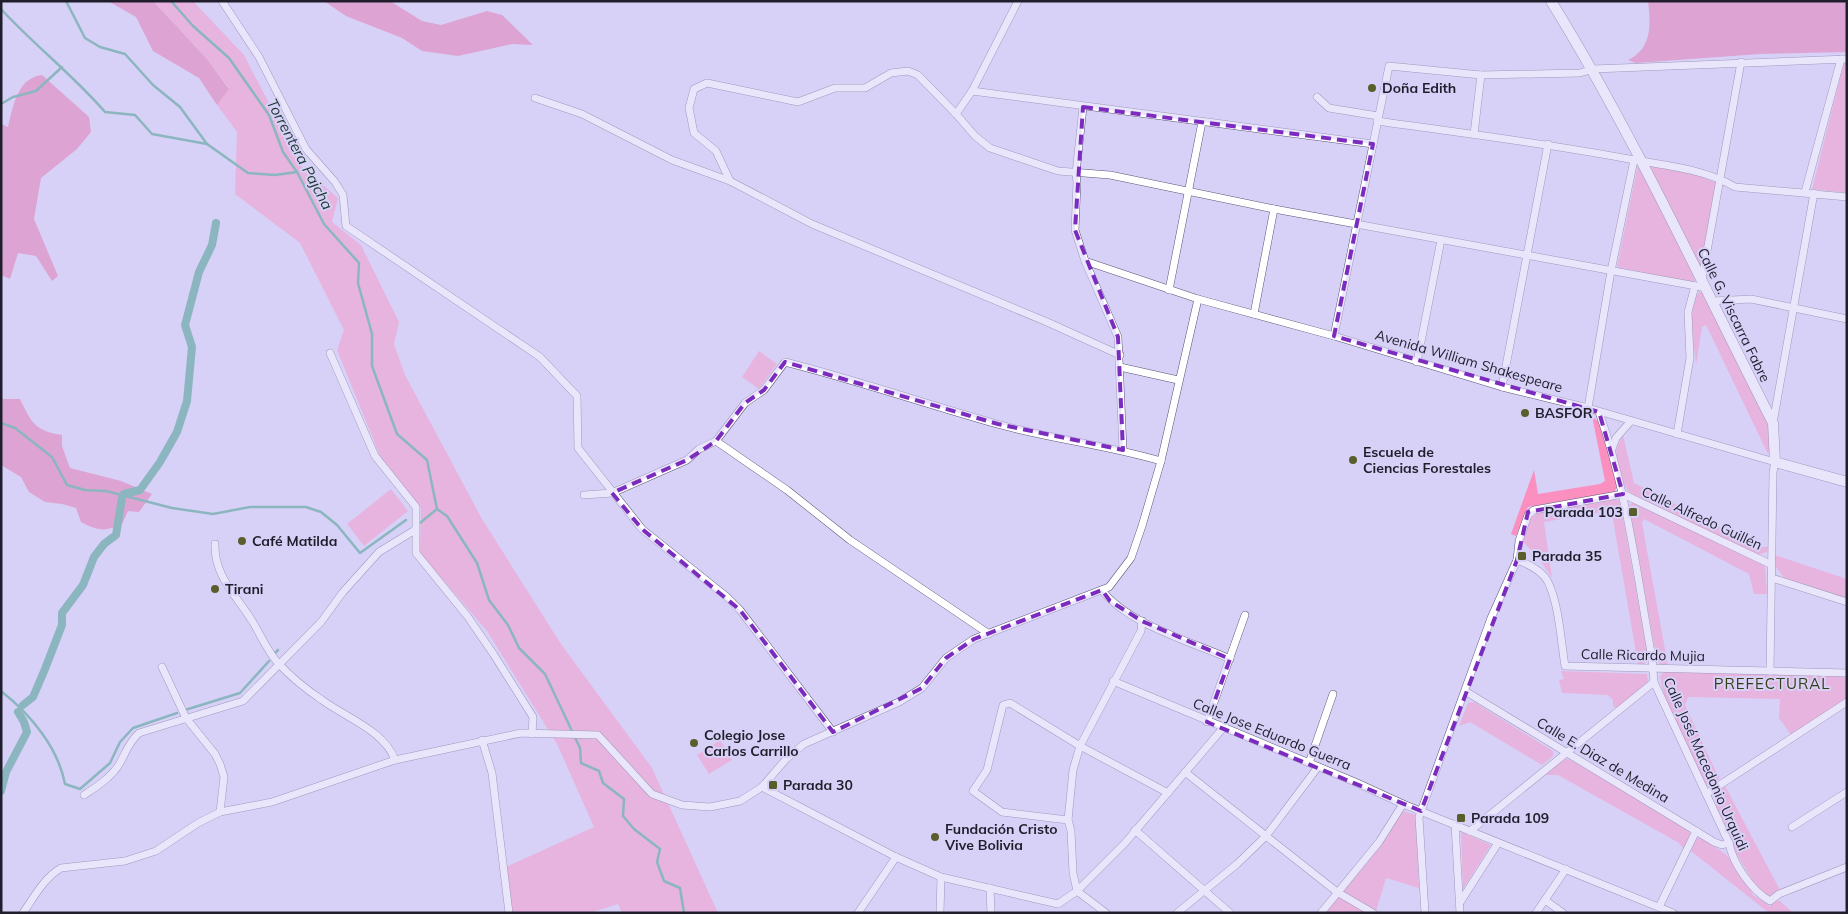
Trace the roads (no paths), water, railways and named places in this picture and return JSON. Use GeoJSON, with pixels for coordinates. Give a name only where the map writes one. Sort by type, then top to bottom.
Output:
{"type":"FeatureCollection","features":[{"type":"Feature","properties":{"kind":"street"},"geometry":{"type":"LineString","coordinates":[[222,1],[259,57],[306,150],[335,182],[343,195],[346,226],[540,357],[577,396],[578,448],[612,493],[642,529],[740,610],[833,732]]}},
{"type":"Feature","properties":{"kind":"street"},"geometry":{"type":"LineString","coordinates":[[956,114],[972,91],[1018,1]]}},
{"type":"Feature","properties":{"kind":"street","name":"Calle G. Viscarra Fabre"},"geometry":{"type":"LineString","coordinates":[[1551,1],[1593,69],[1701,285],[1713,301],[1773,423],[1776,462],[1773,472],[1770,564],[1772,578],[1770,671]]}},
{"type":"Feature","properties":{"kind":"street"},"geometry":{"type":"LineString","coordinates":[[1334,336],[1389,66],[1481,75],[1580,73],[1593,69],[1844,59],[1805,192]]}},
{"type":"Feature","properties":{"kind":"street"},"geometry":{"type":"LineString","coordinates":[[1677,434],[1690,358],[1688,312],[1701,285],[1741,62]]}},
{"type":"Feature","properties":{"kind":"street"},"geometry":{"type":"LineString","coordinates":[[730,180],[716,151],[694,133],[689,108],[694,88],[707,83],[798,102],[835,88],[865,88],[891,73],[908,72],[918,76],[956,114],[974,136],[990,148],[1058,171],[1110,175],[1274,209],[1612,271],[1701,285]]}},
{"type":"Feature","properties":{"kind":"street"},"geometry":{"type":"LineString","coordinates":[[1474,134],[1481,75]]}},
{"type":"Feature","properties":{"kind":"street"},"geometry":{"type":"LineString","coordinates":[[972,91],[1373,144]]}},
{"type":"Feature","properties":{"kind":"street"},"geometry":{"type":"LineString","coordinates":[[1317,97],[1329,108],[1378,119],[1548,144],[1638,160],[1721,179],[1735,187],[1847,197]]}},
{"type":"Feature","properties":{"kind":"street"},"geometry":{"type":"LineString","coordinates":[[536,98],[582,114],[672,160],[730,180],[812,224],[1047,322],[1120,355]]}},
{"type":"Feature","properties":{"kind":"street"},"geometry":{"type":"LineString","coordinates":[[1083,107],[1076,173],[1078,182],[1075,230],[1085,261],[1114,323],[1118,337],[1123,450]]}},
{"type":"Feature","properties":{"kind":"street"},"geometry":{"type":"LineString","coordinates":[[1169,290],[1202,122]]}},
{"type":"Feature","properties":{"kind":"street"},"geometry":{"type":"LineString","coordinates":[[1502,387],[1548,144]]}},
{"type":"Feature","properties":{"kind":"street"},"geometry":{"type":"LineString","coordinates":[[1588,408],[1612,271],[1638,160]]}},
{"type":"Feature","properties":{"kind":"street"},"geometry":{"type":"LineString","coordinates":[[1773,423],[1796,308],[1814,193]]}},
{"type":"Feature","properties":{"kind":"street"},"geometry":{"type":"LineString","coordinates":[[1254,314],[1274,209]]}},
{"type":"Feature","properties":{"kind":"street"},"geometry":{"type":"LineString","coordinates":[[1417,362],[1441,240]]}},
{"type":"Feature","properties":{"kind":"street","name":"Avenida William Shakespeare"},"geometry":{"type":"LineString","coordinates":[[1085,261],[1198,299],[1334,336],[1502,387],[1588,408],[1630,422],[1847,482]]}},
{"type":"Feature","properties":{"kind":"street"},"geometry":{"type":"LineString","coordinates":[[1713,301],[1751,298],[1847,319]]}},
{"type":"Feature","properties":{"kind":"street"},"geometry":{"type":"LineString","coordinates":[[23,913],[39,888],[54,872],[61,868],[125,861],[156,851],[198,823],[220,812],[272,802],[395,760],[521,733],[598,735],[652,794],[682,805],[710,807],[740,801],[762,787],[787,758],[804,744],[899,702],[922,688],[946,658],[974,640],[1109,588],[1131,558],[1161,461],[1198,299]]}},
{"type":"Feature","properties":{"kind":"street"},"geometry":{"type":"LineString","coordinates":[[330,352],[375,456],[416,507],[416,553],[468,617],[494,655],[533,717],[532,734]]}},
{"type":"Feature","properties":{"kind":"street"},"geometry":{"type":"LineString","coordinates":[[584,495],[612,493],[687,460],[699,449],[716,441],[745,403],[764,390],[784,362],[850,378],[998,424],[1043,435],[1123,450],[1161,461]]}},
{"type":"Feature","properties":{"kind":"street"},"geometry":{"type":"LineString","coordinates":[[1120,367],[1178,380]]}},
{"type":"Feature","properties":{"kind":"street","name":"Calle José Macedonio Urquidi"},"geometry":{"type":"LineString","coordinates":[[1599,412],[1612,449],[1623,494],[1654,682],[1729,843],[1731,853],[1758,894],[1770,901],[1779,894],[1847,867]]}},
{"type":"Feature","properties":{"kind":"street"},"geometry":{"type":"LineString","coordinates":[[1612,449],[1616,438],[1630,422]]}},
{"type":"Feature","properties":{"kind":"street"},"geometry":{"type":"LineString","coordinates":[[716,441],[787,490],[850,540],[988,634]]}},
{"type":"Feature","properties":{"kind":"street"},"geometry":{"type":"LineString","coordinates":[[1425,913],[1419,817],[1498,601],[1517,560],[1519,541],[1530,512],[1623,494]]}},
{"type":"Feature","properties":{"kind":"street","name":"Calle Alfredo Guillén"},"geometry":{"type":"LineString","coordinates":[[1623,494],[1770,564]]}},
{"type":"Feature","properties":{"kind":"street"},"geometry":{"type":"LineString","coordinates":[[84,795],[95,788],[119,765],[128,745],[139,733],[243,701],[320,622],[342,592],[379,552],[415,530]]}},
{"type":"Feature","properties":{"kind":"street"},"geometry":{"type":"LineString","coordinates":[[214,544],[218,570],[278,664],[322,700],[379,738],[391,750],[395,760]]}},
{"type":"Feature","properties":{"kind":"street","name":"Calle Ricardo Mujia"},"geometry":{"type":"LineString","coordinates":[[1517,560],[1530,565],[1548,582],[1553,597],[1565,666],[1847,673]]}},
{"type":"Feature","properties":{"kind":"street"},"geometry":{"type":"LineString","coordinates":[[1772,578],[1847,602]]}},
{"type":"Feature","properties":{"kind":"street"},"geometry":{"type":"LineString","coordinates":[[1102,590],[1110,601],[1142,621],[1230,659]]}},
{"type":"Feature","properties":{"kind":"street"},"geometry":{"type":"LineString","coordinates":[[1207,722],[1244,615]]}},
{"type":"Feature","properties":{"kind":"street"},"geometry":{"type":"LineString","coordinates":[[1106,913],[1077,890],[1073,873],[1071,831],[1068,820],[1073,770],[1080,746],[1141,631],[1142,621]]}},
{"type":"Feature","properties":{"kind":"street"},"geometry":{"type":"LineString","coordinates":[[162,668],[186,718],[215,754],[220,764],[224,777],[220,812]]}},
{"type":"Feature","properties":{"kind":"street","name":"Calle Jose Eduardo Guerra"},"geometry":{"type":"LineString","coordinates":[[1113,681],[1403,804],[1455,824]]}},
{"type":"Feature","properties":{"kind":"street"},"geometry":{"type":"LineString","coordinates":[[1470,831],[1654,682]]}},
{"type":"Feature","properties":{"kind":"street","name":"Calle E. Diaz de Medina"},"geometry":{"type":"LineString","coordinates":[[1465,691],[1696,831],[1722,845],[1729,843]]}},
{"type":"Feature","properties":{"kind":"street"},"geometry":{"type":"LineString","coordinates":[[1309,763],[1333,694]]}},
{"type":"Feature","properties":{"kind":"street"},"geometry":{"type":"LineString","coordinates":[[1706,794],[1847,702]]}},
{"type":"Feature","properties":{"kind":"street"},"geometry":{"type":"LineString","coordinates":[[1068,820],[1002,812],[973,791],[987,770],[1003,705],[1010,703],[1080,746],[1168,793]]}},
{"type":"Feature","properties":{"kind":"street"},"geometry":{"type":"LineString","coordinates":[[762,787],[896,857],[941,877],[1058,904],[1077,890],[1125,843],[1223,728]]}},
{"type":"Feature","properties":{"kind":"street"},"geometry":{"type":"LineString","coordinates":[[482,740],[493,782],[509,913]]}},
{"type":"Feature","properties":{"kind":"street"},"geometry":{"type":"LineString","coordinates":[[1178,913],[1266,836],[1318,767]]}},
{"type":"Feature","properties":{"kind":"street"},"geometry":{"type":"LineString","coordinates":[[1185,772],[1337,892],[1373,913]]}},
{"type":"Feature","properties":{"kind":"street"},"geometry":{"type":"LineString","coordinates":[[1792,827],[1847,792]]}},
{"type":"Feature","properties":{"kind":"street"},"geometry":{"type":"LineString","coordinates":[[1321,913],[1379,842],[1403,804]]}},
{"type":"Feature","properties":{"kind":"street"},"geometry":{"type":"LineString","coordinates":[[1460,913],[1455,824],[1673,913]]}},
{"type":"Feature","properties":{"kind":"street"},"geometry":{"type":"LineString","coordinates":[[1135,830],[1230,913]]}},
{"type":"Feature","properties":{"kind":"street"},"geometry":{"type":"LineString","coordinates":[[1659,907],[1696,831]]}},
{"type":"Feature","properties":{"kind":"street"},"geometry":{"type":"LineString","coordinates":[[1459,905],[1498,843]]}},
{"type":"Feature","properties":{"kind":"street"},"geometry":{"type":"LineString","coordinates":[[858,913],[896,857]]}},
{"type":"Feature","properties":{"kind":"street"},"geometry":{"type":"LineString","coordinates":[[1536,913],[1566,869]]}},
{"type":"Feature","properties":{"kind":"street"},"geometry":{"type":"LineString","coordinates":[[940,913],[941,877]]}},
{"type":"Feature","properties":{"kind":"street"},"geometry":{"type":"LineString","coordinates":[[990,888],[991,913]]}},
{"type":"Feature","properties":{"kind":"street"},"geometry":{"type":"LineString","coordinates":[[1545,900],[1563,913]]}},
{"type":"Feature","properties":{"kind":"waterway"},"geometry":{"type":"LineString","coordinates":[[66,1],[85,38],[100,47],[125,54],[153,85],[180,107],[207,144],[248,173],[275,175],[297,172]]}},
{"type":"Feature","properties":{"kind":"waterway","name":"Torrentera Pajcha"},"geometry":{"type":"LineString","coordinates":[[171,1],[193,26],[229,58],[269,115],[283,152],[297,172],[324,224],[359,263],[358,283],[372,334],[372,366],[397,434],[427,460],[437,509],[447,516],[477,563],[489,600],[508,625],[519,648],[545,674],[580,748],[581,763],[599,771],[603,783],[624,799],[623,816],[634,829],[660,849],[657,862],[664,881],[680,888],[684,913]]}},
{"type":"Feature","properties":{"kind":"waterway"},"geometry":{"type":"LineString","coordinates":[[1,9],[80,85],[105,112],[135,115],[152,134],[207,144]]}},
{"type":"Feature","properties":{"kind":"waterway"},"geometry":{"type":"LineString","coordinates":[[1,104],[13,97],[36,91],[62,67]]}},
{"type":"Feature","properties":{"kind":"waterway"},"geometry":{"type":"LineString","coordinates":[[124,494],[140,490],[160,462],[177,432],[187,401],[192,347],[185,325],[199,272],[212,245],[216,223]]}},
{"type":"Feature","properties":{"kind":"waterway"},"geometry":{"type":"LineString","coordinates":[[1,423],[15,428],[52,457],[67,485],[85,490],[106,491],[172,508],[213,514],[250,507],[306,507],[321,512],[337,525],[360,553],[406,520]]}},
{"type":"Feature","properties":{"kind":"waterway"},"geometry":{"type":"LineString","coordinates":[[23,705],[33,697],[45,669],[62,625],[62,613],[83,585],[94,557],[104,544],[116,535],[122,498]]}},
{"type":"Feature","properties":{"kind":"waterway"},"geometry":{"type":"LineString","coordinates":[[420,523],[437,509]]}},
{"type":"Feature","properties":{"kind":"waterway"},"geometry":{"type":"LineString","coordinates":[[274,654],[278,650]]}},
{"type":"Feature","properties":{"kind":"waterway"},"geometry":{"type":"LineString","coordinates":[[185,710],[240,693],[269,661]]}},
{"type":"Feature","properties":{"kind":"waterway"},"geometry":{"type":"LineString","coordinates":[[1,691],[22,710],[41,732],[56,757],[65,784],[80,789],[110,763],[120,742],[133,728],[177,713]]}},
{"type":"Feature","properties":{"kind":"waterway"},"geometry":{"type":"LineString","coordinates":[[1,791],[6,772],[27,732],[18,712]]}},
{"type":"Feature","properties":{"kind":"place","name":"Doña Edith"},"geometry":{"type":"Point","coordinates":[1372,88]}},
{"type":"Feature","properties":{"kind":"place","name":"BASFOR"},"geometry":{"type":"Point","coordinates":[1525,413]}},
{"type":"Feature","properties":{"kind":"place","name":"Escuela de Ciencias Forestales"},"geometry":{"type":"Point","coordinates":[1353,460]}},
{"type":"Feature","properties":{"kind":"place","name":"Parada 103"},"geometry":{"type":"Point","coordinates":[1633,512]}},
{"type":"Feature","properties":{"kind":"place","name":"Café Matilda"},"geometry":{"type":"Point","coordinates":[242,541]}},
{"type":"Feature","properties":{"kind":"place","name":"Parada 35"},"geometry":{"type":"Point","coordinates":[1522,556]}},
{"type":"Feature","properties":{"kind":"place","name":"Tirani"},"geometry":{"type":"Point","coordinates":[215,589]}},
{"type":"Feature","properties":{"kind":"place","name":"Colegio Jose Carlos Carrillo"},"geometry":{"type":"Point","coordinates":[694,743]}},
{"type":"Feature","properties":{"kind":"place","name":"Parada 30"},"geometry":{"type":"Point","coordinates":[773,785]}},
{"type":"Feature","properties":{"kind":"place","name":"Parada 109"},"geometry":{"type":"Point","coordinates":[1461,818]}},
{"type":"Feature","properties":{"kind":"place","name":"Fundación Cristo Vive Bolivia"},"geometry":{"type":"Point","coordinates":[935,837]}},
{"type":"Feature","properties":{"kind":"district","name":"PREFECTURAL"},"geometry":{"type":"Point","coordinates":[1772,683]}}]}
